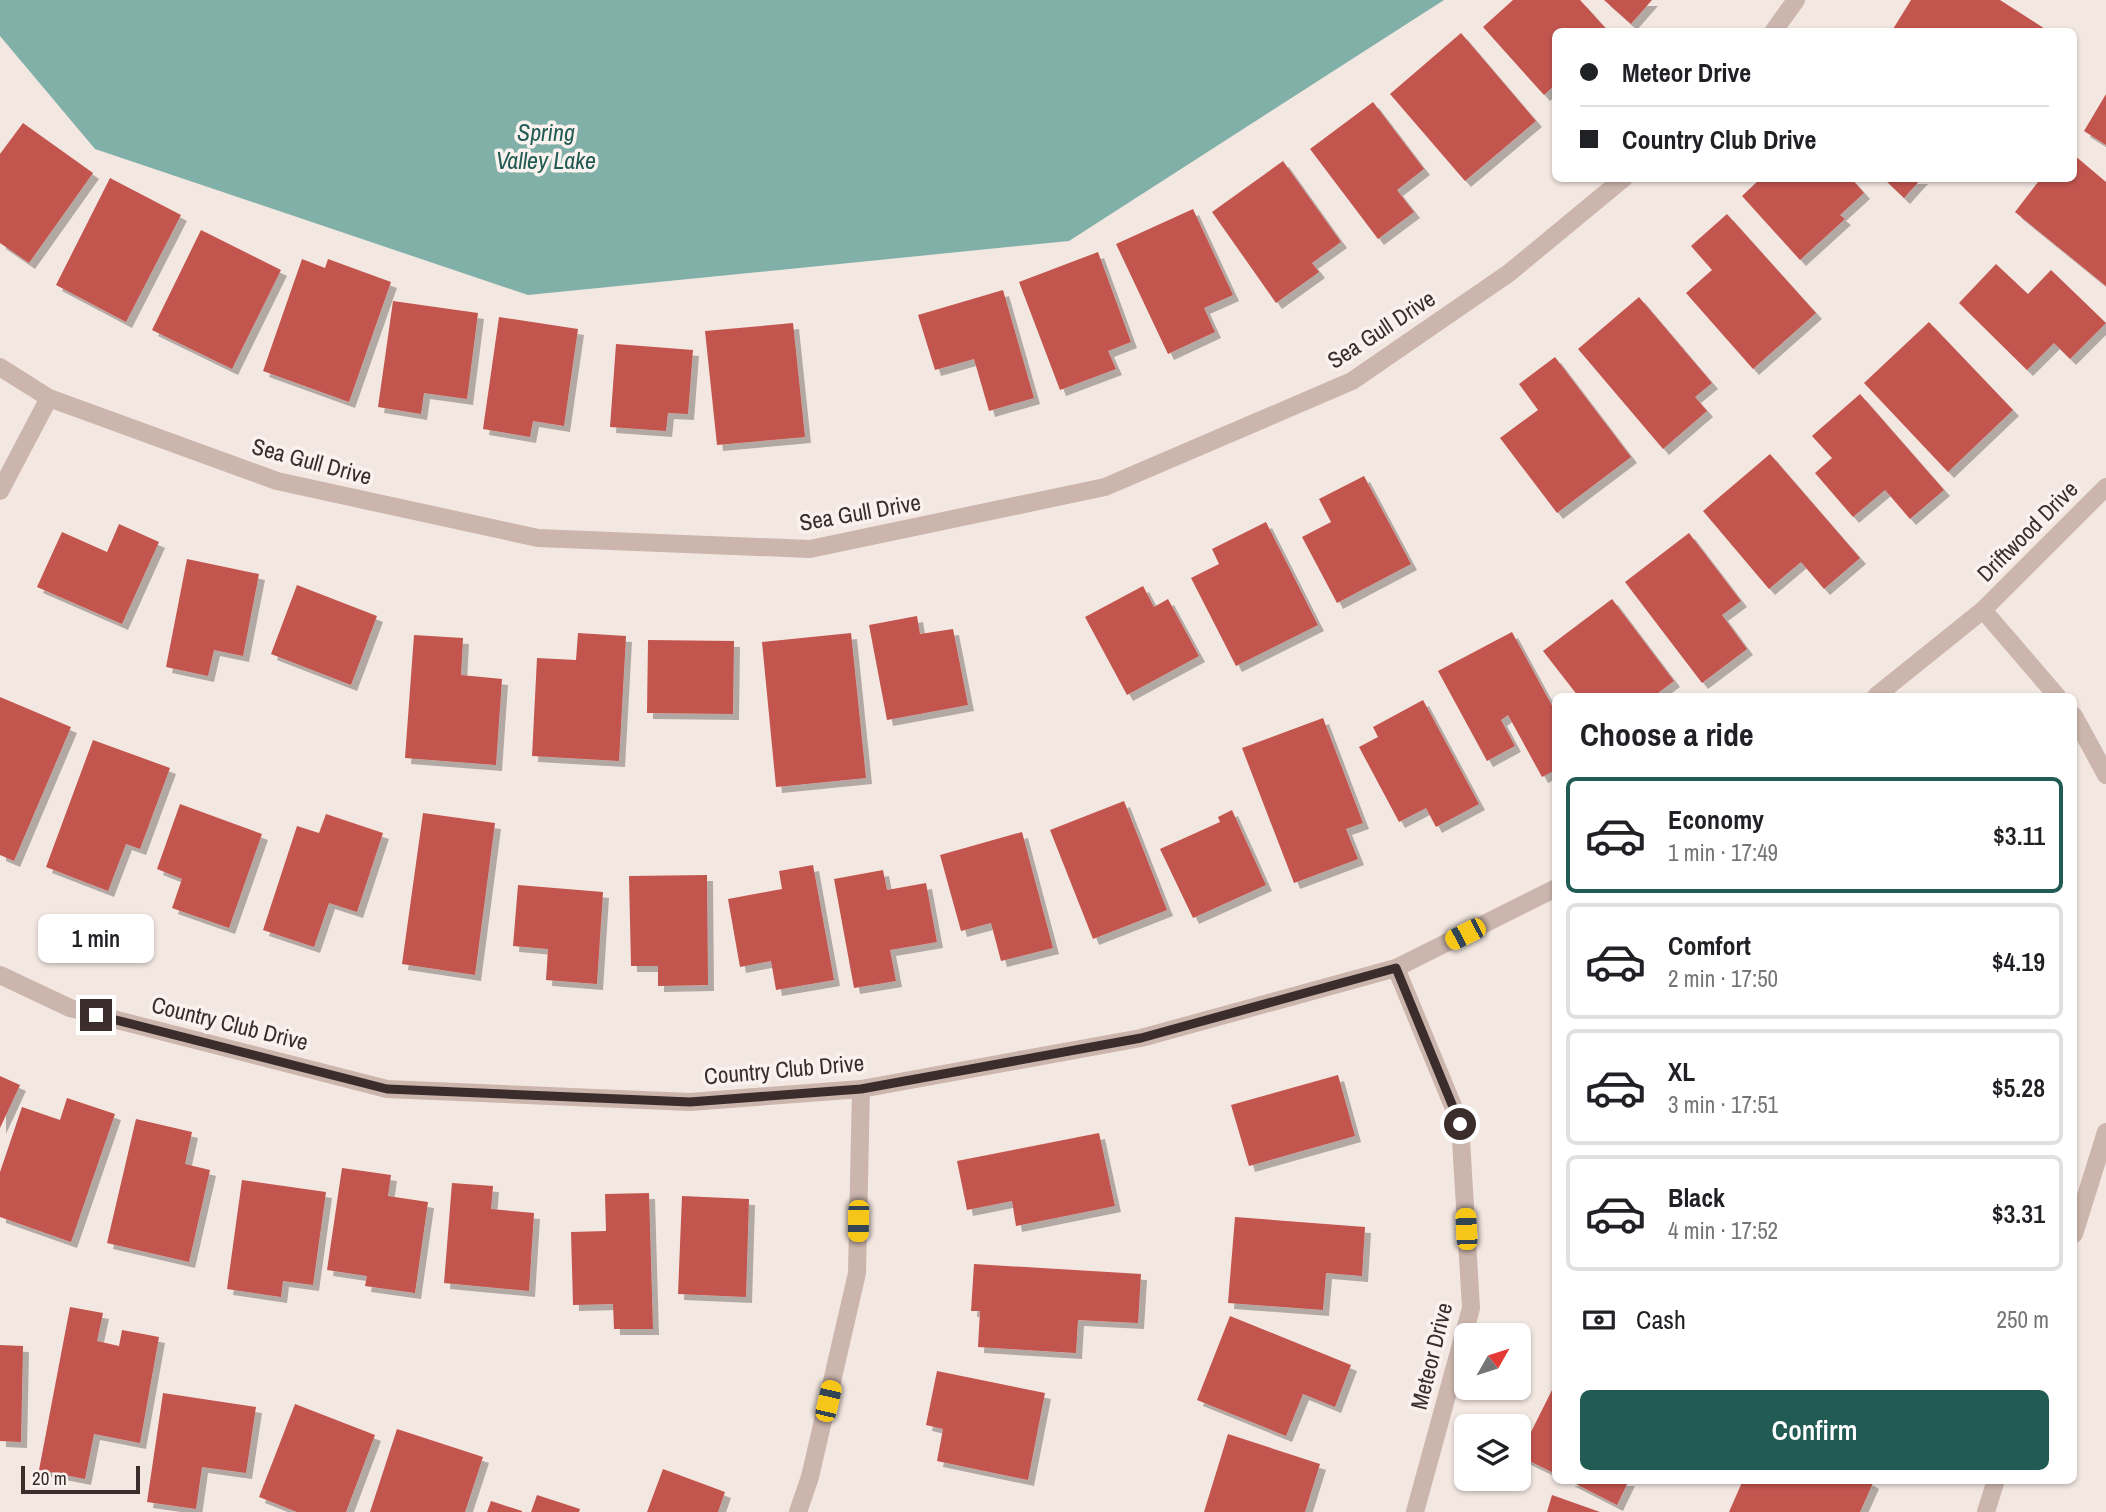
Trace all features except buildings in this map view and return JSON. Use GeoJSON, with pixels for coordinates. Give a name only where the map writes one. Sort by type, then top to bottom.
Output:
{"type":"FeatureCollection","features":[{"type":"Feature","properties":{"kind":"street"},"geometry":{"type":"LineString","coordinates":[[1776,28],[1796,0]]}},
{"type":"Feature","properties":{"kind":"street","name":"Sea Gull Drive"},"geometry":{"type":"LineString","coordinates":[[0,367],[49,398],[276,481],[538,538],[810,549],[1105,487],[1352,381],[1509,273],[1620,182]]}},
{"type":"Feature","properties":{"kind":"street"},"geometry":{"type":"LineString","coordinates":[[0,491],[49,398]]}},
{"type":"Feature","properties":{"kind":"street","name":"Driftwood Drive"},"geometry":{"type":"LineString","coordinates":[[1983,610],[2106,487]]}},
{"type":"Feature","properties":{"kind":"street"},"geometry":{"type":"LineString","coordinates":[[1880,693],[1983,610],[2054,693]]}},
{"type":"Feature","properties":{"kind":"street"},"geometry":{"type":"LineString","coordinates":[[2077,722],[2106,775]]}},
{"type":"Feature","properties":{"kind":"street","name":"Country Club Drive"},"geometry":{"type":"LineString","coordinates":[[0,975],[70,1008],[387,1089],[690,1102],[861,1089],[1141,1038],[1396,968],[1552,890]]}},
{"type":"Feature","properties":{"kind":"street","name":"Meteor Drive"},"geometry":{"type":"LineString","coordinates":[[1396,968],[1460,1124],[1471,1308],[1415,1512]]}},
{"type":"Feature","properties":{"kind":"street"},"geometry":{"type":"LineString","coordinates":[[798,1512],[810,1477],[857,1273],[861,1089]]}},
{"type":"Feature","properties":{"kind":"street"},"geometry":{"type":"LineString","coordinates":[[2077,1224],[2106,1132]]}},
{"type":"Feature","properties":{"kind":"street"},"geometry":{"type":"LineString","coordinates":[[1986,1512],[1995,1484]]}},
{"type":"Feature","properties":{"kind":"water","name":"Spring Valley Lake"},"geometry":{"type":"Polygon","coordinates":[[[0,0],[1444,0],[1069,241],[528,295],[95,149],[0,36],[0,0]]]}},
{"type":"Feature","properties":{"kind":"route"},"geometry":{"type":"LineString","coordinates":[[96,1015],[387,1089],[690,1102],[861,1089],[1141,1038],[1396,968],[1460,1124]]}}]}
